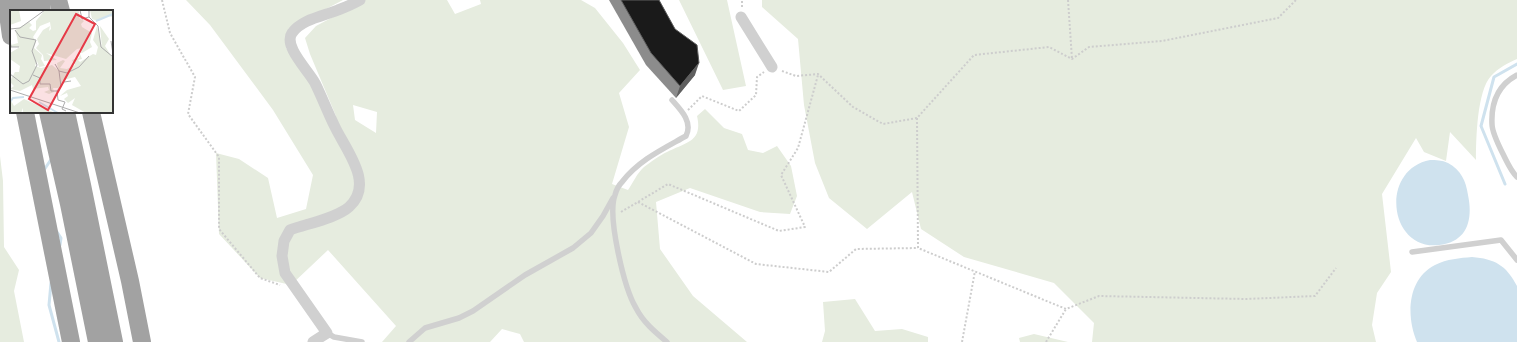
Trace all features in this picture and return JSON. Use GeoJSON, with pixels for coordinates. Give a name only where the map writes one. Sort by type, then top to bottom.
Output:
{"type":"FeatureCollection","features":[{"type":"Feature","properties":{"kind":"highway"},"geometry":{"type":"LineString","coordinates":[[6,0],[10,29]]}},
{"type":"Feature","properties":{"kind":"highway"},"geometry":{"type":"LineString","coordinates":[[22,0],[25,10]]}},
{"type":"Feature","properties":{"kind":"highway"},"geometry":{"type":"LineString","coordinates":[[40,0],[42,10]]}},
{"type":"Feature","properties":{"kind":"highway"},"geometry":{"type":"LineString","coordinates":[[58,0],[61,10]]}},
{"type":"Feature","properties":{"kind":"highway"},"geometry":{"type":"LineString","coordinates":[[25,113],[71,342]]}},
{"type":"Feature","properties":{"kind":"highway"},"geometry":{"type":"LineString","coordinates":[[48,113],[97,342]]}},
{"type":"Feature","properties":{"kind":"highway"},"geometry":{"type":"LineString","coordinates":[[66,113],[114,342]]}},
{"type":"Feature","properties":{"kind":"highway"},"geometry":{"type":"LineString","coordinates":[[91,113],[130,281],[142,342]]}},
{"type":"Feature","properties":{"kind":"street"},"geometry":{"type":"LineString","coordinates":[[313,342],[327,333],[285,273],[282,256],[284,241],[290,230],[336,214],[348,208],[355,201],[359,190],[359,180],[357,168],[352,156],[342,141],[314,82],[291,48],[290,40],[292,33],[304,23],[360,0]]}},
{"type":"Feature","properties":{"kind":"street"},"geometry":{"type":"LineString","coordinates":[[741,17],[772,66]]}},
{"type":"Feature","properties":{"kind":"lane"},"geometry":{"type":"LineString","coordinates":[[1517,75],[1508,80],[1494,99],[1492,126],[1500,148],[1512,171],[1517,177]]}},
{"type":"Feature","properties":{"kind":"lane"},"geometry":{"type":"LineString","coordinates":[[409,342],[425,328],[459,318],[473,311],[525,275],[573,248],[591,233],[603,216],[621,182],[637,166],[654,153],[686,136],[689,128],[687,120],[672,100]]}},
{"type":"Feature","properties":{"kind":"lane"},"geometry":{"type":"LineString","coordinates":[[614,196],[613,216],[618,255],[625,281],[636,308],[648,325],[667,342]]}},
{"type":"Feature","properties":{"kind":"lane"},"geometry":{"type":"LineString","coordinates":[[1412,252],[1501,240],[1517,260]]}},
{"type":"Feature","properties":{"kind":"lane"},"geometry":{"type":"LineString","coordinates":[[327,333],[362,342]]}},
{"type":"Feature","properties":{"kind":"path"},"geometry":{"type":"LineString","coordinates":[[162,0],[170,33],[195,77],[188,114],[218,157],[219,229],[260,278],[297,290]]}},
{"type":"Feature","properties":{"kind":"path"},"geometry":{"type":"LineString","coordinates":[[1068,0],[1072,59]]}},
{"type":"Feature","properties":{"kind":"path"},"geometry":{"type":"LineString","coordinates":[[1072,59],[1089,47],[1162,41],[1278,18],[1296,0]]}},
{"type":"Feature","properties":{"kind":"path"},"geometry":{"type":"LineString","coordinates":[[684,114],[702,96],[739,111],[756,95],[757,78],[772,66],[796,76],[818,74],[853,107],[883,124],[917,118],[974,55],[1049,48],[1072,59]]}},
{"type":"Feature","properties":{"kind":"path"},"geometry":{"type":"LineString","coordinates":[[613,216],[668,184],[779,231],[805,227],[781,175],[798,148],[818,74]]}},
{"type":"Feature","properties":{"kind":"path"},"geometry":{"type":"LineString","coordinates":[[917,118],[918,248]]}},
{"type":"Feature","properties":{"kind":"path"},"geometry":{"type":"LineString","coordinates":[[638,202],[756,264],[829,272],[856,249],[918,248],[1066,309]]}},
{"type":"Feature","properties":{"kind":"path"},"geometry":{"type":"LineString","coordinates":[[1046,342],[1066,309],[1099,296],[1246,299],[1316,296],[1336,268]]}},
{"type":"Feature","properties":{"kind":"path"},"geometry":{"type":"LineString","coordinates":[[962,342],[975,271]]}},
{"type":"Feature","properties":{"kind":"shaded area"},"geometry":{"type":"Polygon","coordinates":[[[186,0],[343,0],[288,29],[286,39],[286,48],[331,114],[336,116],[310,54],[305,38],[316,26],[365,0],[447,0],[455,14],[481,4],[480,0],[581,0],[595,8],[623,43],[640,70],[619,93],[629,127],[612,184],[628,190],[644,167],[661,155],[691,140],[698,131],[697,116],[705,109],[724,128],[742,134],[748,150],[763,153],[777,146],[791,166],[797,196],[790,214],[760,212],[690,188],[656,202],[660,249],[693,296],[747,342],[524,342],[520,334],[502,329],[490,342],[382,342],[396,326],[328,250],[291,285],[260,278],[219,234],[216,153],[239,159],[268,178],[277,218],[306,209],[313,175],[273,110],[210,25],[186,0]],[[353,105],[355,120],[376,133],[377,112],[353,105]]]}},
{"type":"Feature","properties":{"kind":"shaded area"},"geometry":{"type":"Polygon","coordinates":[[[679,0],[727,0],[746,86],[723,90],[679,0]]]}},
{"type":"Feature","properties":{"kind":"shaded area"},"geometry":{"type":"Polygon","coordinates":[[[762,0],[1517,0],[1517,59],[1497,71],[1486,83],[1478,116],[1476,160],[1450,132],[1446,161],[1424,152],[1416,138],[1382,194],[1391,272],[1377,293],[1372,325],[1376,342],[1092,342],[1094,323],[1054,283],[964,257],[921,229],[912,192],[867,229],[829,198],[815,163],[804,105],[798,39],[762,7],[762,0]]]}},
{"type":"Feature","properties":{"kind":"shaded area"},"geometry":{"type":"Polygon","coordinates":[[[0,156],[3,181],[4,247],[19,270],[14,291],[24,342],[0,342],[0,156]]]}},
{"type":"Feature","properties":{"kind":"shaded area"},"geometry":{"type":"Polygon","coordinates":[[[855,299],[875,331],[902,329],[928,337],[928,342],[822,342],[825,331],[823,302],[855,299]]]}},
{"type":"Feature","properties":{"kind":"shaded area"},"geometry":{"type":"Polygon","coordinates":[[[1034,334],[1068,342],[1020,342],[1019,338],[1034,334]]]}},
{"type":"Feature","properties":{"kind":"water"},"geometry":{"type":"Polygon","coordinates":[[[1430,160],[1446,162],[1460,173],[1466,185],[1470,213],[1469,221],[1462,234],[1449,243],[1439,245],[1422,243],[1409,236],[1401,223],[1397,208],[1397,193],[1403,178],[1414,167],[1430,160]]]}},
{"type":"Feature","properties":{"kind":"water"},"geometry":{"type":"Polygon","coordinates":[[[1472,257],[1487,259],[1499,264],[1509,273],[1517,286],[1517,342],[1417,342],[1413,332],[1410,310],[1411,299],[1419,279],[1426,271],[1444,261],[1472,257]]]}},
{"type":"Feature","properties":{"kind":"building"},"geometry":{"type":"Polygon","coordinates":[[[621,0],[659,0],[675,29],[697,45],[699,63],[680,86],[651,53],[621,0]]]}},
{"type":"Feature","properties":{"kind":"waterway"},"geometry":{"type":"LineString","coordinates":[[1505,184],[1481,126],[1494,77],[1517,64]]}},
{"type":"Feature","properties":{"kind":"waterway"},"geometry":{"type":"LineString","coordinates":[[44,170],[52,158]]}},
{"type":"Feature","properties":{"kind":"waterway"},"geometry":{"type":"LineString","coordinates":[[57,232],[61,238],[60,245]]}},
{"type":"Feature","properties":{"kind":"waterway"},"geometry":{"type":"LineString","coordinates":[[51,283],[49,305],[59,342]]}}]}
